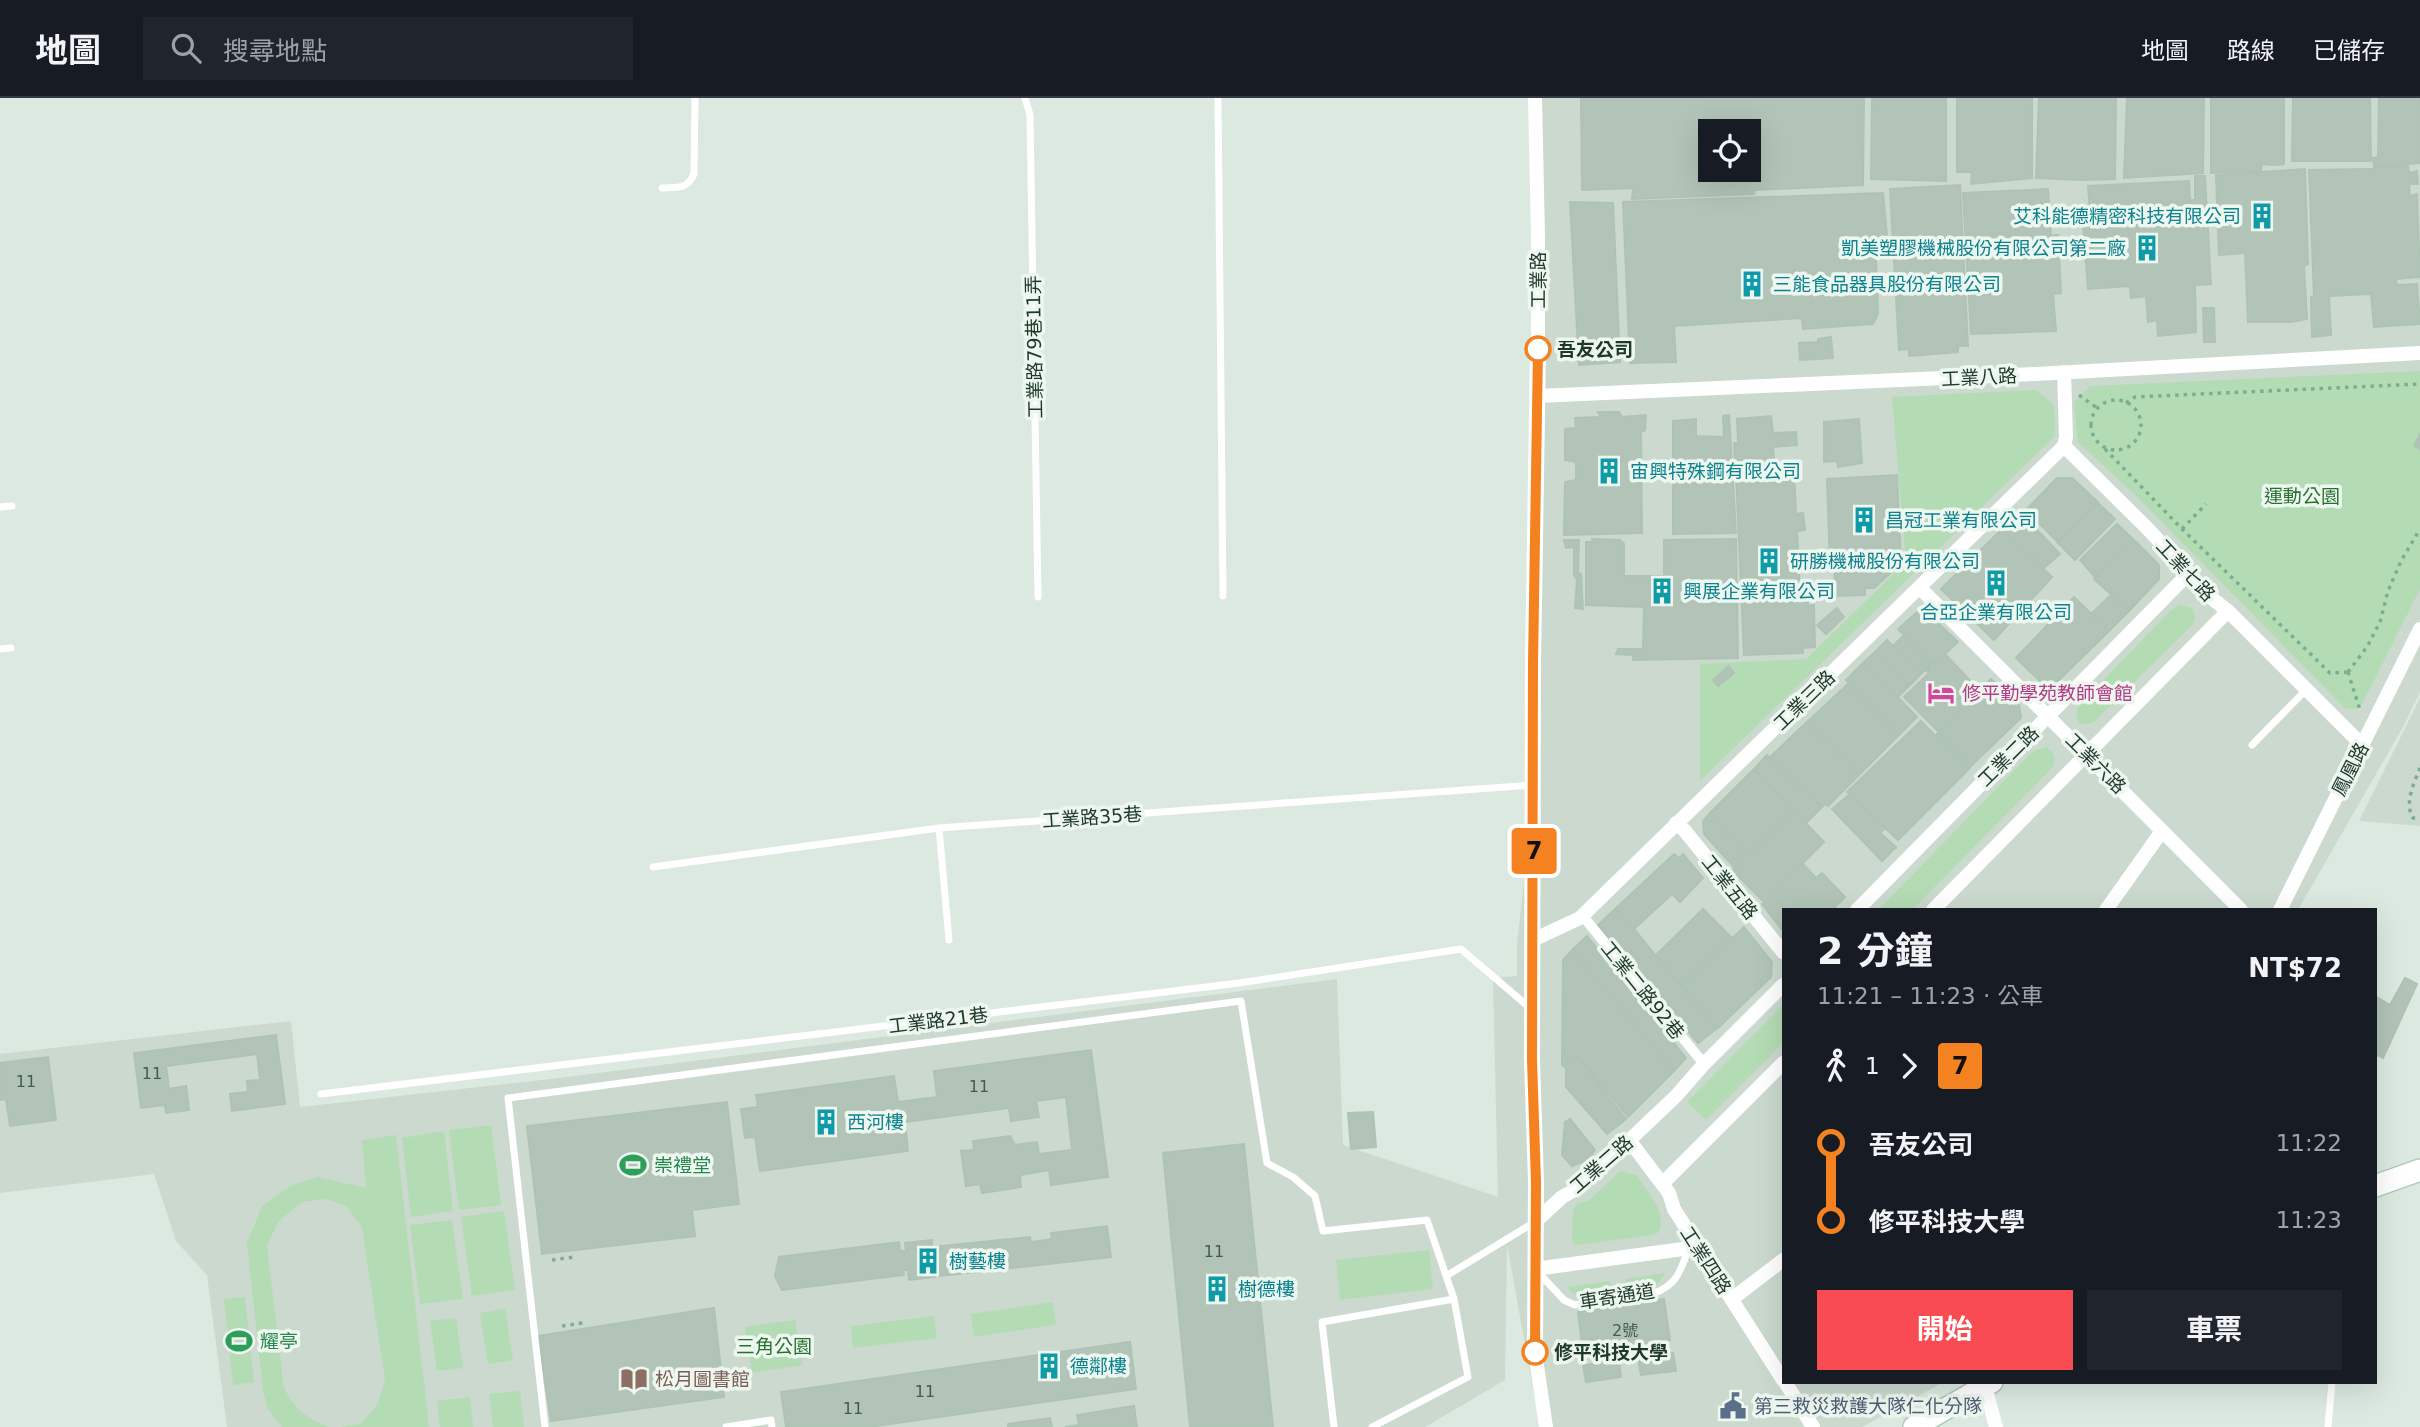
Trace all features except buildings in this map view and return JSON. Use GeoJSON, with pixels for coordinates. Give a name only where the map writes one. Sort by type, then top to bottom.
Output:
{"type":"FeatureCollection","features":[{"type":"Feature","properties":{"kind":"main road"},"geometry":{"type":"LineString","coordinates":[[2377,1185],[2420,1170]]}},
{"type":"Feature","properties":{"kind":"main road"},"geometry":{"type":"LineString","coordinates":[[1914,1427],[1989,1385]]}},
{"type":"Feature","properties":{"kind":"street","name":"工業路"},"geometry":{"type":"LineString","coordinates":[[1535,98],[1538,236],[1533,664],[1535,1352],[1546,1427]]}},
{"type":"Feature","properties":{"kind":"street","name":"工業八路"},"geometry":{"type":"LineString","coordinates":[[1538,396],[2420,353]]}},
{"type":"Feature","properties":{"kind":"street"},"geometry":{"type":"LineString","coordinates":[[2064,372],[2064,446]]}},
{"type":"Feature","properties":{"kind":"street","name":"工業七路"},"geometry":{"type":"LineString","coordinates":[[2064,446],[2147,528],[2214,600],[2307,690],[2365,739]]}},
{"type":"Feature","properties":{"kind":"street","name":"工業三路"},"geometry":{"type":"LineString","coordinates":[[1533,940],[1573,923],[1582,915],[2064,446]]}},
{"type":"Feature","properties":{"kind":"street","name":"工業二路"},"geometry":{"type":"LineString","coordinates":[[1859,908],[2189,573]]}},
{"type":"Feature","properties":{"kind":"street","name":"工業六路"},"geometry":{"type":"LineString","coordinates":[[1920,588],[2239,908]]}},
{"type":"Feature","properties":{"kind":"street"},"geometry":{"type":"LineString","coordinates":[[1935,908],[2228,611]]}},
{"type":"Feature","properties":{"kind":"street","name":"鳳凰路"},"geometry":{"type":"LineString","coordinates":[[2281,908],[2420,629]]}},
{"type":"Feature","properties":{"kind":"street","name":"工業五路"},"geometry":{"type":"LineString","coordinates":[[1676,823],[1782,951]]}},
{"type":"Feature","properties":{"kind":"street"},"geometry":{"type":"LineString","coordinates":[[2107,908],[2162,831]]}},
{"type":"Feature","properties":{"kind":"street","name":"工業二路92巷"},"geometry":{"type":"LineString","coordinates":[[1582,915],[1704,1064]]}},
{"type":"Feature","properties":{"kind":"street","name":"工業二路"},"geometry":{"type":"LineString","coordinates":[[1535,1222],[1562,1197],[1580,1187],[1676,1096],[1782,986]]}},
{"type":"Feature","properties":{"kind":"street"},"geometry":{"type":"LineString","coordinates":[[1662,1184],[1782,1064]]}},
{"type":"Feature","properties":{"kind":"street","name":"工業四路"},"geometry":{"type":"LineString","coordinates":[[1629,1140],[1669,1193],[1674,1209],[1694,1247],[1732,1299],[1782,1378]]}},
{"type":"Feature","properties":{"kind":"street"},"geometry":{"type":"LineString","coordinates":[[1535,1269],[1694,1247]]}},
{"type":"Feature","properties":{"kind":"street"},"geometry":{"type":"LineString","coordinates":[[1732,1299],[1782,1262]]}},
{"type":"Feature","properties":{"kind":"street","name":"工業四路"},"geometry":{"type":"LineString","coordinates":[[1786,1384],[1813,1427]]}},
{"type":"Feature","properties":{"kind":"street"},"geometry":{"type":"LineString","coordinates":[[1989,1385],[1996,1427]]}},
{"type":"Feature","properties":{"kind":"lane"},"geometry":{"type":"LineString","coordinates":[[662,188],[684,187],[691,182],[694,174],[695,98]]}},
{"type":"Feature","properties":{"kind":"lane","name":"工業路79巷11弄"},"geometry":{"type":"LineString","coordinates":[[1026,98],[1030,115],[1038,597]]}},
{"type":"Feature","properties":{"kind":"lane"},"geometry":{"type":"LineString","coordinates":[[1218,98],[1223,596]]}},
{"type":"Feature","properties":{"kind":"lane"},"geometry":{"type":"LineString","coordinates":[[0,507],[12,506]]}},
{"type":"Feature","properties":{"kind":"lane"},"geometry":{"type":"LineString","coordinates":[[0,649],[11,648]]}},
{"type":"Feature","properties":{"kind":"lane"},"geometry":{"type":"LineString","coordinates":[[2252,744],[2307,690]]}},
{"type":"Feature","properties":{"kind":"lane","name":"工業路35巷"},"geometry":{"type":"LineString","coordinates":[[653,867],[939,828],[1534,785]]}},
{"type":"Feature","properties":{"kind":"lane"},"geometry":{"type":"LineString","coordinates":[[939,828],[949,940]]}},
{"type":"Feature","properties":{"kind":"lane","name":"工業路21巷"},"geometry":{"type":"LineString","coordinates":[[321,1094],[1239,983],[1461,949],[1533,1010]]}},
{"type":"Feature","properties":{"kind":"lane"},"geometry":{"type":"LineString","coordinates":[[1239,983],[1266,1163],[1293,1177],[1315,1195],[1323,1231],[1427,1220],[1454,1299],[1468,1377],[1372,1427]]}},
{"type":"Feature","properties":{"kind":"lane"},"geometry":{"type":"LineString","coordinates":[[545,1427],[508,1098],[1241,1001]]}},
{"type":"Feature","properties":{"kind":"lane"},"geometry":{"type":"LineString","coordinates":[[1446,1276],[1535,1222]]}},
{"type":"Feature","properties":{"kind":"lane","name":"車寄通道"},"geometry":{"type":"LineString","coordinates":[[1535,1269],[1564,1300],[1575,1305],[1655,1293],[1666,1288],[1676,1279],[1694,1247]]}},
{"type":"Feature","properties":{"kind":"lane"},"geometry":{"type":"LineString","coordinates":[[1334,1427],[1322,1322],[1454,1299]]}},
{"type":"Feature","properties":{"kind":"lane"},"geometry":{"type":"LineString","coordinates":[[2328,1427],[2332,1384]]}},
{"type":"Feature","properties":{"kind":"lane"},"geometry":{"type":"LineString","coordinates":[[726,1427],[771,1420],[772,1427]]}},
{"type":"Feature","properties":{"kind":"path"},"geometry":{"type":"LineString","coordinates":[[2126,403],[2135,397],[2420,384]]}},
{"type":"Feature","properties":{"kind":"path"},"geometry":{"type":"LineString","coordinates":[[2105,449],[2121,450],[2134,445],[2140,437],[2140,418],[2126,403],[2119,400],[2099,406],[2091,416],[2093,436],[2105,449],[2182,529],[2330,673],[2348,672],[2367,647],[2380,622],[2388,590],[2401,561],[2420,529]]}},
{"type":"Feature","properties":{"kind":"path"},"geometry":{"type":"LineString","coordinates":[[2182,529],[2206,504]]}},
{"type":"Feature","properties":{"kind":"path"},"geometry":{"type":"LineString","coordinates":[[2348,672],[2365,739]]}},
{"type":"Feature","properties":{"kind":"path"},"geometry":{"type":"LineString","coordinates":[[2420,768],[2412,787],[2410,814],[2413,818],[2420,819]]}},
{"type":"Feature","properties":{"kind":"path"},"geometry":{"type":"LineString","coordinates":[[552,1260],[574,1256]]}},
{"type":"Feature","properties":{"kind":"path"},"geometry":{"type":"LineString","coordinates":[[562,1326],[583,1323]]}},
{"type":"Feature","properties":{"kind":"shaded area"},"geometry":{"type":"Polygon","coordinates":[[[1533,98],[2420,98],[2420,692],[2403,727],[2299,908],[1782,908],[1782,1384],[1940,1384],[1862,1427],[1540,1427],[1507,1245],[1505,1380],[1425,1427],[227,1427],[207,1275],[176,1241],[154,1174],[0,1193],[0,1054],[291,1021],[300,1107],[551,1079],[1337,979],[1343,1145],[1498,1197],[1493,978],[1517,976],[1517,945],[1535,785],[1533,98]]]}},
{"type":"Feature","properties":{"kind":"shaded area"},"geometry":{"type":"Polygon","coordinates":[[[2420,698],[2420,826],[2359,821],[2420,698]]]}},
{"type":"Feature","properties":{"kind":"green space","name":"運動公園"},"geometry":{"type":"Polygon","coordinates":[[[2420,371],[2420,589],[2360,708],[2346,709],[2134,494],[2078,442],[2074,402],[2090,386],[2420,371]]]}},
{"type":"Feature","properties":{"kind":"green space"},"geometry":{"type":"Polygon","coordinates":[[[2036,390],[2054,405],[2055,436],[1700,781],[1700,664],[1806,659],[1906,562],[1892,397],[2036,390]]]}},
{"type":"Feature","properties":{"kind":"green space"},"geometry":{"type":"Polygon","coordinates":[[[2180,605],[2192,608],[2195,616],[2193,624],[2096,720],[2090,724],[2080,724],[2077,712],[2083,701],[2170,611],[2180,605]]]}},
{"type":"Feature","properties":{"kind":"green space"},"geometry":{"type":"Polygon","coordinates":[[[2047,747],[2054,756],[2053,767],[1914,908],[1880,908],[2033,751],[2047,747]]]}},
{"type":"Feature","properties":{"kind":"green space"},"geometry":{"type":"Polygon","coordinates":[[[1782,1006],[1782,1044],[1706,1120],[1687,1102],[1782,1006]]]}},
{"type":"Feature","properties":{"kind":"green space"},"geometry":{"type":"Polygon","coordinates":[[[491,1125],[501,1205],[459,1210],[449,1130],[491,1125]]]}},
{"type":"Feature","properties":{"kind":"green space"},"geometry":{"type":"Polygon","coordinates":[[[444,1131],[453,1211],[411,1217],[402,1138],[444,1131]]]}},
{"type":"Feature","properties":{"kind":"green space"},"geometry":{"type":"Polygon","coordinates":[[[396,1135],[429,1427],[341,1427],[360,1424],[377,1405],[385,1380],[362,1227],[346,1206],[326,1199],[301,1202],[278,1222],[267,1246],[284,1388],[302,1412],[329,1427],[282,1427],[268,1409],[263,1391],[247,1243],[262,1206],[294,1184],[318,1177],[366,1188],[362,1140],[396,1135]]]}},
{"type":"Feature","properties":{"kind":"green space"},"geometry":{"type":"Polygon","coordinates":[[[1620,1171],[1637,1175],[1651,1195],[1660,1217],[1659,1232],[1576,1245],[1572,1241],[1573,1211],[1577,1204],[1588,1201],[1620,1171]]]}},
{"type":"Feature","properties":{"kind":"green space"},"geometry":{"type":"Polygon","coordinates":[[[504,1211],[515,1290],[472,1296],[461,1217],[504,1211]]]}},
{"type":"Feature","properties":{"kind":"green space"},"geometry":{"type":"Polygon","coordinates":[[[452,1220],[463,1299],[420,1304],[410,1225],[452,1220]]]}},
{"type":"Feature","properties":{"kind":"green space"},"geometry":{"type":"Polygon","coordinates":[[[1429,1250],[1433,1289],[1340,1300],[1336,1260],[1429,1250]]]}},
{"type":"Feature","properties":{"kind":"green space"},"geometry":{"type":"Polygon","coordinates":[[[1665,1273],[1654,1285],[1627,1291],[1625,1279],[1665,1273]]]}},
{"type":"Feature","properties":{"kind":"green space"},"geometry":{"type":"Polygon","coordinates":[[[1610,1281],[1611,1293],[1593,1296],[1576,1295],[1568,1287],[1610,1281]]]}},
{"type":"Feature","properties":{"kind":"green space","name":"耀亭"},"geometry":{"type":"Polygon","coordinates":[[[245,1297],[254,1382],[233,1385],[224,1299],[245,1297]]]}},
{"type":"Feature","properties":{"kind":"green space"},"geometry":{"type":"Polygon","coordinates":[[[1053,1302],[1056,1325],[974,1337],[971,1314],[1053,1302]]]}},
{"type":"Feature","properties":{"kind":"green space"},"geometry":{"type":"Polygon","coordinates":[[[505,1309],[513,1360],[488,1364],[480,1313],[505,1309]]]}},
{"type":"Feature","properties":{"kind":"green space"},"geometry":{"type":"Polygon","coordinates":[[[934,1316],[937,1338],[853,1348],[851,1326],[934,1316]]]}},
{"type":"Feature","properties":{"kind":"green space"},"geometry":{"type":"Polygon","coordinates":[[[456,1318],[463,1368],[437,1371],[430,1321],[456,1318]]]}},
{"type":"Feature","properties":{"kind":"green space","name":"三角公園"},"geometry":{"type":"Polygon","coordinates":[[[795,1320],[802,1365],[752,1373],[745,1327],[795,1320]]]}},
{"type":"Feature","properties":{"kind":"green space"},"geometry":{"type":"Polygon","coordinates":[[[520,1391],[524,1427],[493,1427],[489,1394],[520,1391]]]}},
{"type":"Feature","properties":{"kind":"green space"},"geometry":{"type":"Polygon","coordinates":[[[470,1397],[473,1427],[440,1427],[437,1401],[470,1397]]]}},
{"type":"Feature","properties":{"kind":"bus line","name":"7"},"geometry":{"type":"LineString","coordinates":[[1535,1352],[1536,1182],[1532,1060],[1533,664],[1538,349]]}},
{"type":"Feature","properties":{"kind":"place","name":"艾科能德精密科技有限公司"},"geometry":{"type":"Point","coordinates":[2262,216]}},
{"type":"Feature","properties":{"kind":"place","name":"凱美塑膠機械股份有限公司第二廠"},"geometry":{"type":"Point","coordinates":[2147,248]}},
{"type":"Feature","properties":{"kind":"place","name":"三能食品器具股份有限公司"},"geometry":{"type":"Point","coordinates":[1752,284]}},
{"type":"Feature","properties":{"kind":"place","name":"吾友公司"},"geometry":{"type":"Point","coordinates":[1538,349]}},
{"type":"Feature","properties":{"kind":"place","name":"宙興特殊鋼有限公司"},"geometry":{"type":"Point","coordinates":[1609,471]}},
{"type":"Feature","properties":{"kind":"place","name":"昌冠工業有限公司"},"geometry":{"type":"Point","coordinates":[1864,520]}},
{"type":"Feature","properties":{"kind":"place","name":"研勝機械股份有限公司"},"geometry":{"type":"Point","coordinates":[1769,561]}},
{"type":"Feature","properties":{"kind":"place","name":"合亞企業有限公司"},"geometry":{"type":"Point","coordinates":[1996,583]}},
{"type":"Feature","properties":{"kind":"place","name":"興展企業有限公司"},"geometry":{"type":"Point","coordinates":[1662,591]}},
{"type":"Feature","properties":{"kind":"place","name":"修平勤學苑教師會館"},"geometry":{"type":"Point","coordinates":[1941,693]}},
{"type":"Feature","properties":{"kind":"place","name":"西河樓"},"geometry":{"type":"Point","coordinates":[826,1122]}},
{"type":"Feature","properties":{"kind":"place","name":"崇禮堂"},"geometry":{"type":"Point","coordinates":[633,1165]}},
{"type":"Feature","properties":{"kind":"place","name":"樹藝樓"},"geometry":{"type":"Point","coordinates":[928,1261]}},
{"type":"Feature","properties":{"kind":"place","name":"樹德樓"},"geometry":{"type":"Point","coordinates":[1217,1289]}},
{"type":"Feature","properties":{"kind":"place","name":"耀亭"},"geometry":{"type":"Point","coordinates":[239,1341]}},
{"type":"Feature","properties":{"kind":"place","name":"修平科技大學"},"geometry":{"type":"Point","coordinates":[1535,1352]}},
{"type":"Feature","properties":{"kind":"place","name":"德鄰樓"},"geometry":{"type":"Point","coordinates":[1049,1366]}},
{"type":"Feature","properties":{"kind":"place","name":"松月圖書館"},"geometry":{"type":"Point","coordinates":[634,1379]}},
{"type":"Feature","properties":{"kind":"place","name":"第三救災救護大隊仁化分隊"},"geometry":{"type":"Point","coordinates":[1733,1406]}}]}
